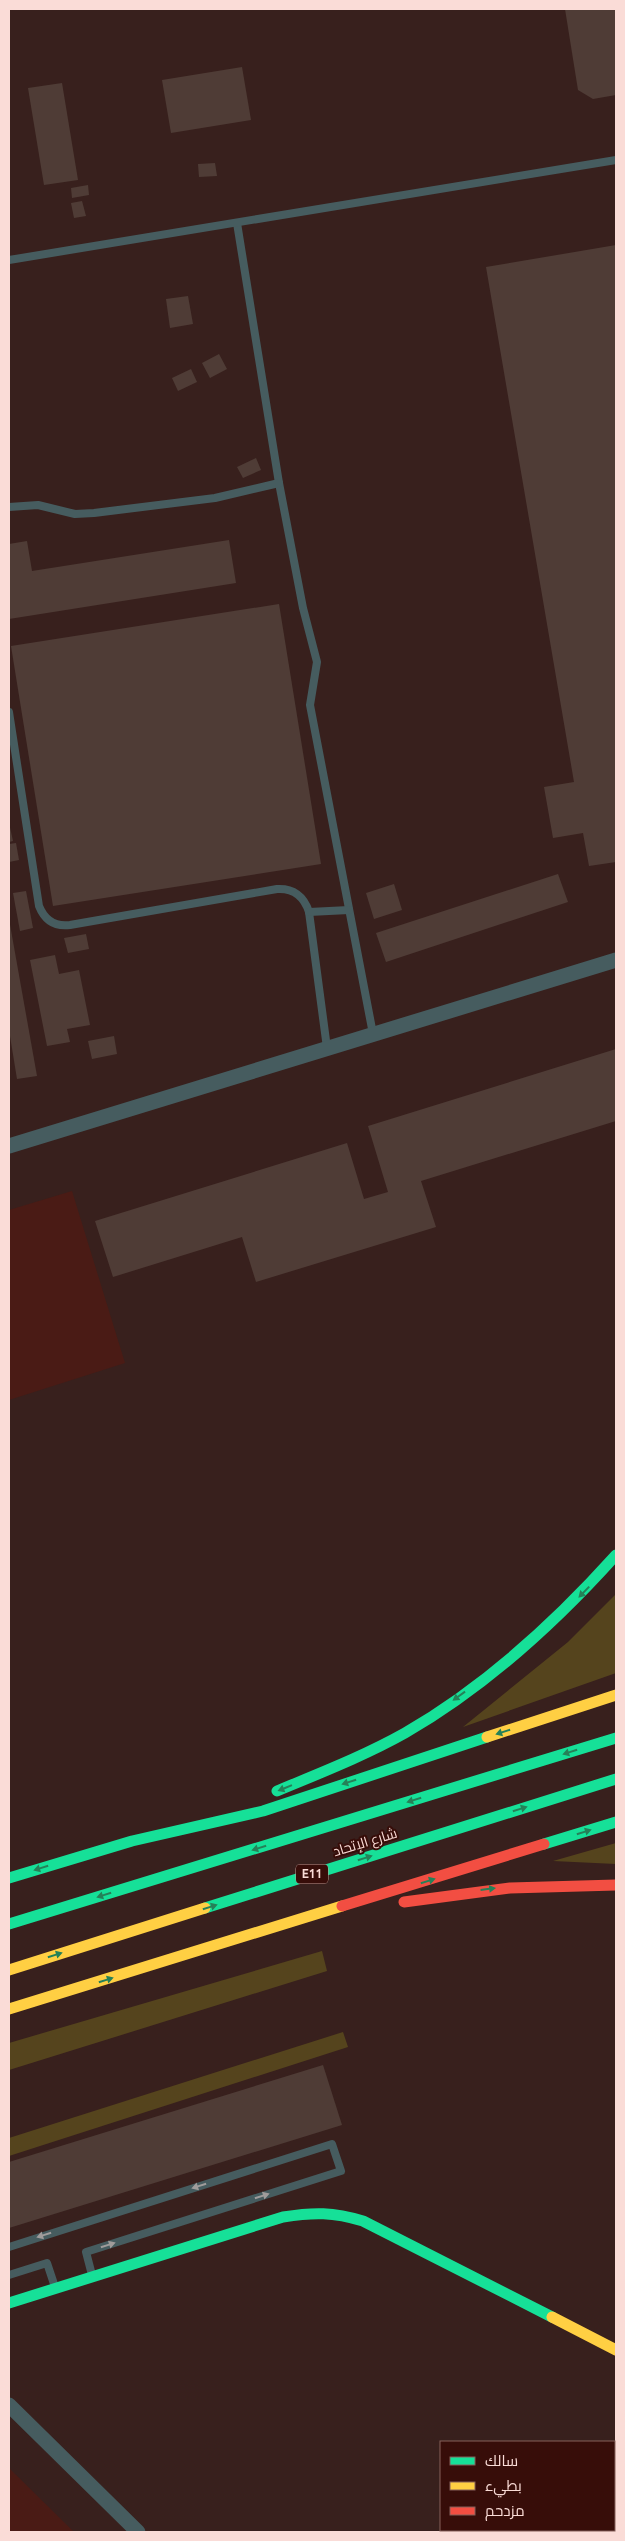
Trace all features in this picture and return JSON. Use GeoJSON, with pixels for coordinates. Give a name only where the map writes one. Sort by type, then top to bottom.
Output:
{"type":"FeatureCollection","features":[{"type":"Feature","properties":{"kind":"main road"},"geometry":{"type":"LineString","coordinates":[[264,1796],[355,1759],[421,1723],[509,1660],[583,1593],[616,1555]]}},
{"type":"Feature","properties":{"kind":"main road"},"geometry":{"type":"LineString","coordinates":[[132,1841],[263,1811],[616,1695]]}},
{"type":"Feature","properties":{"kind":"main road","name":"شارع الإتحاد"},"geometry":{"type":"LineString","coordinates":[[9,1924],[616,1738]]}},
{"type":"Feature","properties":{"kind":"main road","name":"شارع الإتحاد"},"geometry":{"type":"LineString","coordinates":[[9,1970],[616,1779]]}},
{"type":"Feature","properties":{"kind":"main road"},"geometry":{"type":"LineString","coordinates":[[9,1878],[132,1841],[236,1805]]}},
{"type":"Feature","properties":{"kind":"main road"},"geometry":{"type":"LineString","coordinates":[[9,2009],[616,1822]]}},
{"type":"Feature","properties":{"kind":"main road"},"geometry":{"type":"LineString","coordinates":[[396,1904],[441,1895],[501,1888],[557,1884],[616,1885]]}},
{"type":"Feature","properties":{"kind":"main road"},"geometry":{"type":"LineString","coordinates":[[234,1941],[378,1908]]}},
{"type":"Feature","properties":{"kind":"main road"},"geometry":{"type":"LineString","coordinates":[[9,2303],[283,2216],[315,2212],[340,2214],[388,2232],[616,2350]]}},
{"type":"Feature","properties":{"kind":"street"},"geometry":{"type":"LineString","coordinates":[[9,1146],[616,960]]}},
{"type":"Feature","properties":{"kind":"street"},"geometry":{"type":"LineString","coordinates":[[9,2405],[138,2532]]}},
{"type":"Feature","properties":{"kind":"lane"},"geometry":{"type":"LineString","coordinates":[[9,260],[616,160]]}},
{"type":"Feature","properties":{"kind":"lane"},"geometry":{"type":"LineString","coordinates":[[237,223],[279,483],[303,608],[317,662],[310,705],[373,1034]]}},
{"type":"Feature","properties":{"kind":"lane"},"geometry":{"type":"LineString","coordinates":[[9,507],[38,506],[75,514],[94,513],[215,498],[279,483]]}},
{"type":"Feature","properties":{"kind":"lane"},"geometry":{"type":"LineString","coordinates":[[9,712],[40,906],[42,912],[51,922],[70,925],[284,888],[297,894],[309,912],[327,1048]]}},
{"type":"Feature","properties":{"kind":"lane"},"geometry":{"type":"LineString","coordinates":[[309,912],[349,910]]}},
{"type":"Feature","properties":{"kind":"lane"},"geometry":{"type":"LineString","coordinates":[[9,2246],[332,2144],[341,2171],[86,2252],[93,2276]]}},
{"type":"Feature","properties":{"kind":"lane"},"geometry":{"type":"LineString","coordinates":[[9,2275],[47,2263],[56,2288]]}},
{"type":"Feature","properties":{"kind":"shaded area"},"geometry":{"type":"Polygon","coordinates":[[[72,1191],[125,1363],[9,1400],[9,1210],[72,1191]]]}},
{"type":"Feature","properties":{"kind":"shaded area"},"geometry":{"type":"Polygon","coordinates":[[[616,1594],[616,1673],[463,1727],[568,1642],[616,1594]]]}},
{"type":"Feature","properties":{"kind":"shaded area"},"geometry":{"type":"Polygon","coordinates":[[[616,1843],[616,1864],[553,1861],[616,1843]]]}},
{"type":"Feature","properties":{"kind":"shaded area"},"geometry":{"type":"Polygon","coordinates":[[[322,1951],[327,1971],[9,2070],[9,2043],[322,1951]]]}},
{"type":"Feature","properties":{"kind":"shaded area"},"geometry":{"type":"Polygon","coordinates":[[[343,2032],[348,2047],[9,2156],[9,2138],[343,2032]]]}},
{"type":"Feature","properties":{"kind":"shaded area"},"geometry":{"type":"Polygon","coordinates":[[[9,2468],[74,2532],[9,2532],[9,2468]]]}},
{"type":"Feature","properties":{"kind":"building"},"geometry":{"type":"Polygon","coordinates":[[[565,9],[616,9],[616,95],[593,99],[578,90],[565,9]]]}},
{"type":"Feature","properties":{"kind":"building"},"geometry":{"type":"Polygon","coordinates":[[[242,67],[251,120],[171,133],[162,80],[242,67]]]}},
{"type":"Feature","properties":{"kind":"building"},"geometry":{"type":"Polygon","coordinates":[[[62,83],[78,180],[44,185],[28,88],[62,83]]]}},
{"type":"Feature","properties":{"kind":"building"},"geometry":{"type":"Polygon","coordinates":[[[215,163],[217,176],[199,177],[198,164],[215,163]]]}},
{"type":"Feature","properties":{"kind":"building"},"geometry":{"type":"Polygon","coordinates":[[[88,185],[89,195],[72,198],[71,188],[88,185]]]}},
{"type":"Feature","properties":{"kind":"building"},"geometry":{"type":"Polygon","coordinates":[[[82,201],[86,216],[74,218],[71,203],[82,201]]]}},
{"type":"Feature","properties":{"kind":"building"},"geometry":{"type":"Polygon","coordinates":[[[616,245],[616,862],[589,866],[583,833],[553,838],[544,787],[574,782],[486,267],[616,245]]]}},
{"type":"Feature","properties":{"kind":"building"},"geometry":{"type":"Polygon","coordinates":[[[188,296],[193,324],[170,328],[166,299],[188,296]]]}},
{"type":"Feature","properties":{"kind":"building"},"geometry":{"type":"Polygon","coordinates":[[[219,354],[227,369],[210,378],[202,363],[219,354]]]}},
{"type":"Feature","properties":{"kind":"building"},"geometry":{"type":"Polygon","coordinates":[[[191,369],[197,382],[178,391],[172,378],[191,369]]]}},
{"type":"Feature","properties":{"kind":"building"},"geometry":{"type":"Polygon","coordinates":[[[256,458],[261,470],[243,478],[237,467],[256,458]]]}},
{"type":"Feature","properties":{"kind":"building"},"geometry":{"type":"Polygon","coordinates":[[[229,540],[236,583],[9,619],[9,544],[27,541],[32,571],[229,540]]]}},
{"type":"Feature","properties":{"kind":"building"},"geometry":{"type":"Polygon","coordinates":[[[279,604],[321,864],[53,906],[11,646],[279,604]]]}},
{"type":"Feature","properties":{"kind":"building"},"geometry":{"type":"Polygon","coordinates":[[[9,823],[13,841],[9,842],[9,823]]]}},
{"type":"Feature","properties":{"kind":"building"},"geometry":{"type":"Polygon","coordinates":[[[16,843],[19,860],[9,862],[9,844],[16,843]]]}},
{"type":"Feature","properties":{"kind":"building"},"geometry":{"type":"Polygon","coordinates":[[[558,874],[568,902],[386,962],[376,933],[558,874]]]}},
{"type":"Feature","properties":{"kind":"building"},"geometry":{"type":"Polygon","coordinates":[[[394,884],[402,910],[374,919],[366,893],[394,884]]]}},
{"type":"Feature","properties":{"kind":"building"},"geometry":{"type":"Polygon","coordinates":[[[26,891],[33,928],[20,931],[13,893],[26,891]]]}},
{"type":"Feature","properties":{"kind":"building"},"geometry":{"type":"Polygon","coordinates":[[[9,919],[37,1076],[17,1079],[9,1030],[9,919]]]}},
{"type":"Feature","properties":{"kind":"building"},"geometry":{"type":"Polygon","coordinates":[[[86,934],[89,949],[68,953],[64,938],[86,934]]]}},
{"type":"Feature","properties":{"kind":"building"},"geometry":{"type":"Polygon","coordinates":[[[55,955],[59,974],[79,970],[90,1025],[67,1029],[70,1042],[47,1046],[30,960],[55,955]]]}},
{"type":"Feature","properties":{"kind":"building"},"geometry":{"type":"Polygon","coordinates":[[[114,1036],[117,1054],[92,1059],[88,1041],[114,1036]]]}},
{"type":"Feature","properties":{"kind":"building"},"geometry":{"type":"Polygon","coordinates":[[[616,1049],[616,1121],[421,1181],[436,1227],[256,1282],[242,1237],[113,1277],[95,1221],[347,1143],[364,1199],[388,1192],[368,1126],[616,1049]]]}},
{"type":"Feature","properties":{"kind":"building"},"geometry":{"type":"Polygon","coordinates":[[[323,2065],[342,2125],[9,2228],[9,2162],[323,2065]]]}},
{"type":"Feature","properties":{"kind":"traffic: fast"},"geometry":{"type":"LineString","coordinates":[[277,1791],[374,1749],[405,1733],[463,1695],[491,1675],[543,1630],[616,1555]]}},
{"type":"Feature","properties":{"kind":"traffic: fast"},"geometry":{"type":"LineString","coordinates":[[9,1878],[132,1841],[263,1811],[487,1737]]}},
{"type":"Feature","properties":{"kind":"traffic: fast"},"geometry":{"type":"LineString","coordinates":[[9,1924],[616,1738]]}},
{"type":"Feature","properties":{"kind":"traffic: fast"},"geometry":{"type":"LineString","coordinates":[[205,1908],[616,1779]]}},
{"type":"Feature","properties":{"kind":"traffic: fast"},"geometry":{"type":"LineString","coordinates":[[544,1844],[616,1822]]}},
{"type":"Feature","properties":{"kind":"traffic: fast"},"geometry":{"type":"LineString","coordinates":[[9,2303],[283,2217],[323,2214],[363,2221],[552,2317]]}},
{"type":"Feature","properties":{"kind":"traffic: slow"},"geometry":{"type":"LineString","coordinates":[[487,1737],[616,1695]]}},
{"type":"Feature","properties":{"kind":"traffic: slow"},"geometry":{"type":"LineString","coordinates":[[9,2009],[342,1906]]}},
{"type":"Feature","properties":{"kind":"traffic: slow"},"geometry":{"type":"LineString","coordinates":[[9,1970],[205,1908]]}},
{"type":"Feature","properties":{"kind":"traffic: slow"},"geometry":{"type":"LineString","coordinates":[[552,2317],[616,2350]]}},
{"type":"Feature","properties":{"kind":"traffic: jam"},"geometry":{"type":"LineString","coordinates":[[342,1906],[544,1844]]}},
{"type":"Feature","properties":{"kind":"traffic: jam"},"geometry":{"type":"LineString","coordinates":[[404,1902],[510,1888],[616,1885]]}}]}
